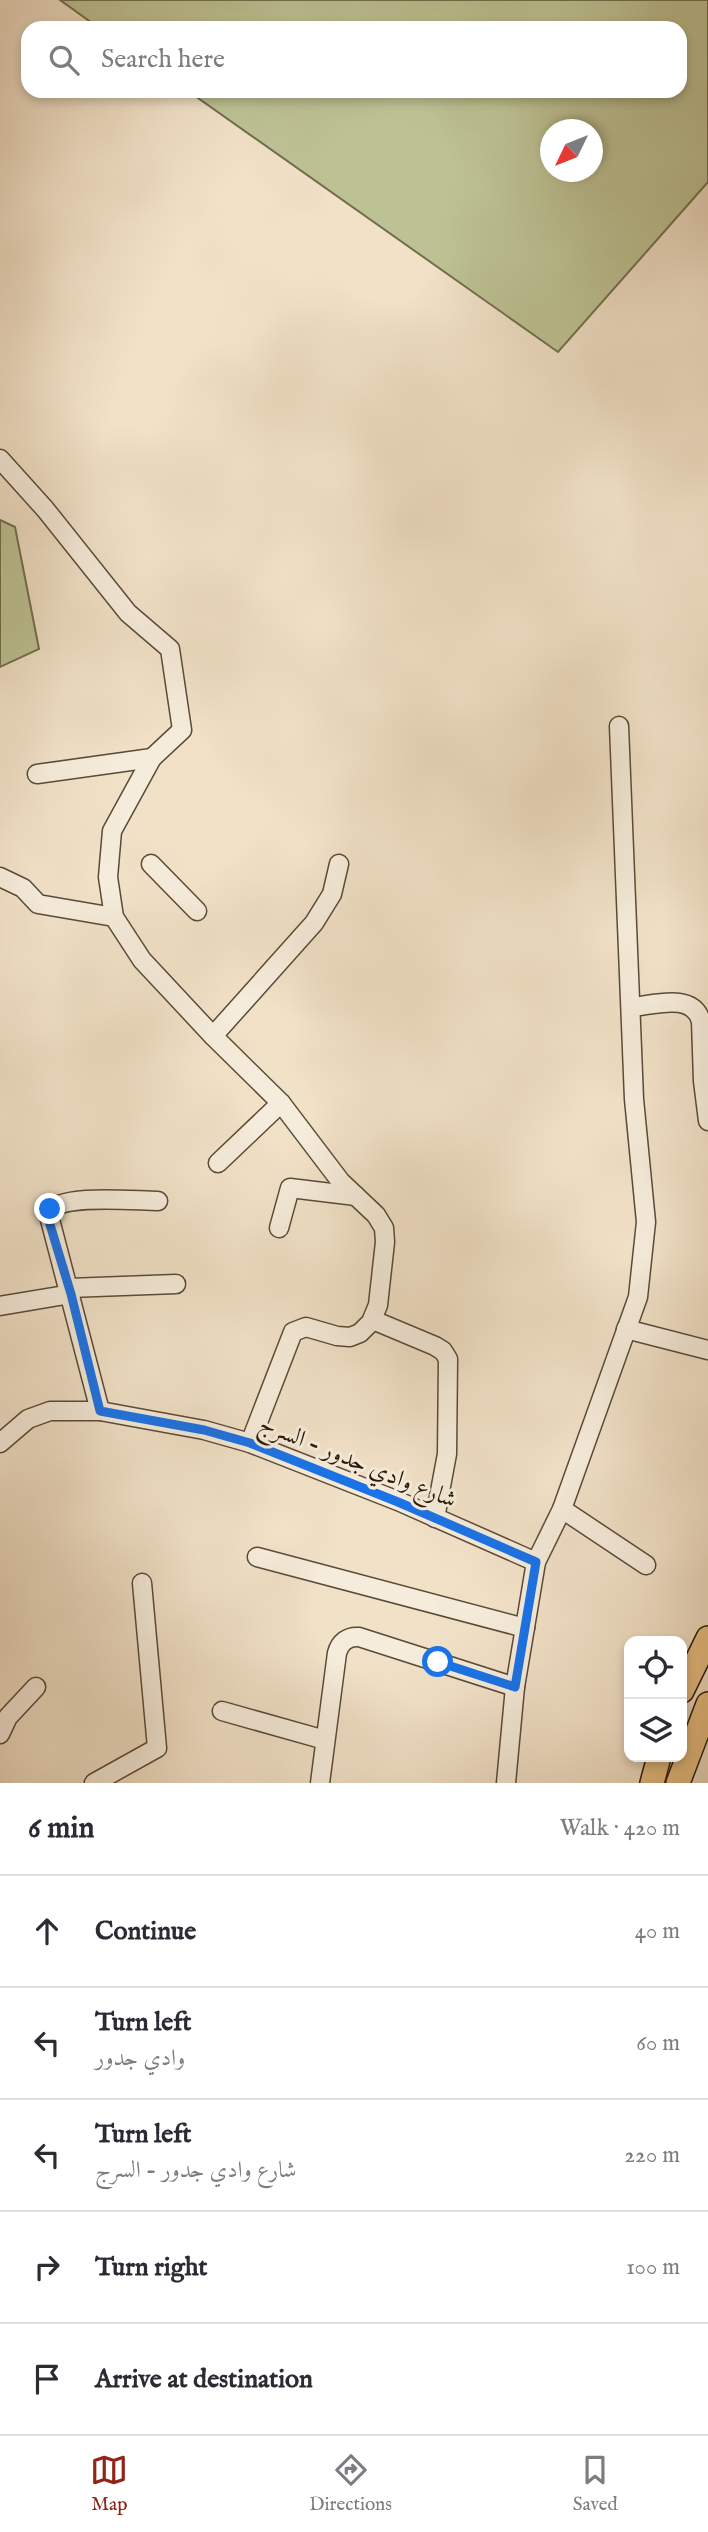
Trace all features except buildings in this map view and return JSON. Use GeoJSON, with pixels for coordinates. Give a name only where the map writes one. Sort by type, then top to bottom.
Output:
{"type":"FeatureCollection","features":[{"type":"Feature","properties":{"kind":"main road"},"geometry":{"type":"LineString","coordinates":[[687,1681],[708,1638]]}},
{"type":"Feature","properties":{"kind":"main road"},"geometry":{"type":"LineString","coordinates":[[678,1783],[708,1704]]}},
{"type":"Feature","properties":{"kind":"main road"},"geometry":{"type":"LineString","coordinates":[[652,1783],[658,1762]]}},
{"type":"Feature","properties":{"kind":"street"},"geometry":{"type":"LineString","coordinates":[[0,459],[45,509],[128,613],[170,649],[182,730],[152,758],[110,837],[108,877],[114,917],[142,960],[281,1103],[341,1182],[381,1221],[385,1236],[379,1305],[373,1320],[360,1333],[350,1337],[306,1327],[293,1332],[250,1443]]}},
{"type":"Feature","properties":{"kind":"street"},"geometry":{"type":"LineString","coordinates":[[506,1783],[515,1687],[536,1562],[562,1508],[638,1297],[646,1222],[635,1113],[619,726]]}},
{"type":"Feature","properties":{"kind":"street"},"geometry":{"type":"LineString","coordinates":[[37,774],[152,758]]}},
{"type":"Feature","properties":{"kind":"street"},"geometry":{"type":"LineString","coordinates":[[151,864],[197,911]]}},
{"type":"Feature","properties":{"kind":"street"},"geometry":{"type":"LineString","coordinates":[[213,1036],[314,923],[332,894],[339,864]]}},
{"type":"Feature","properties":{"kind":"street"},"geometry":{"type":"LineString","coordinates":[[0,877],[23,888],[38,904],[114,917]]}},
{"type":"Feature","properties":{"kind":"street"},"geometry":{"type":"LineString","coordinates":[[632,1007],[680,1003],[688,1004],[698,1012],[708,1113]]}},
{"type":"Feature","properties":{"kind":"street"},"geometry":{"type":"LineString","coordinates":[[218,1163],[281,1103]]}},
{"type":"Feature","properties":{"kind":"street"},"geometry":{"type":"LineString","coordinates":[[279,1228],[290,1188],[356,1196]]}},
{"type":"Feature","properties":{"kind":"street"},"geometry":{"type":"LineString","coordinates":[[100,1411],[48,1216],[52,1207],[75,1200],[158,1201]]}},
{"type":"Feature","properties":{"kind":"street"},"geometry":{"type":"LineString","coordinates":[[0,1306],[70,1291],[176,1284]]}},
{"type":"Feature","properties":{"kind":"street"},"geometry":{"type":"LineString","coordinates":[[373,1320],[435,1346],[448,1359],[447,1454],[435,1518]]}},
{"type":"Feature","properties":{"kind":"street"},"geometry":{"type":"LineString","coordinates":[[626,1329],[708,1350]]}},
{"type":"Feature","properties":{"kind":"street","name":"شارع وادي جدور - السرج"},"geometry":{"type":"LineString","coordinates":[[0,1443],[36,1415],[50,1411],[100,1411],[204,1430],[250,1443],[536,1562]]}},
{"type":"Feature","properties":{"kind":"street"},"geometry":{"type":"LineString","coordinates":[[562,1508],[646,1565]]}},
{"type":"Feature","properties":{"kind":"street"},"geometry":{"type":"LineString","coordinates":[[257,1556],[525,1628]]}},
{"type":"Feature","properties":{"kind":"street"},"geometry":{"type":"LineString","coordinates":[[94,1783],[157,1748],[142,1583]]}},
{"type":"Feature","properties":{"kind":"street"},"geometry":{"type":"LineString","coordinates":[[320,1783],[337,1652],[341,1644],[351,1637],[359,1637],[515,1687]]}},
{"type":"Feature","properties":{"kind":"street"},"geometry":{"type":"LineString","coordinates":[[0,1734],[8,1717],[36,1687]]}},
{"type":"Feature","properties":{"kind":"street"},"geometry":{"type":"LineString","coordinates":[[222,1711],[325,1740]]}},
{"type":"Feature","properties":{"kind":"green space"},"geometry":{"type":"Polygon","coordinates":[[[60,0],[708,0],[708,182],[558,352],[198,98],[687,98],[687,21],[89,21],[60,0]]]}},
{"type":"Feature","properties":{"kind":"green space"},"geometry":{"type":"Polygon","coordinates":[[[0,520],[15,527],[39,649],[0,667],[0,520]]]}},
{"type":"Feature","properties":{"kind":"route"},"geometry":{"type":"LineString","coordinates":[[50,1209],[48,1218],[71,1294],[100,1411],[204,1430],[250,1443],[398,1502],[536,1562],[515,1687],[438,1662]]}}]}
